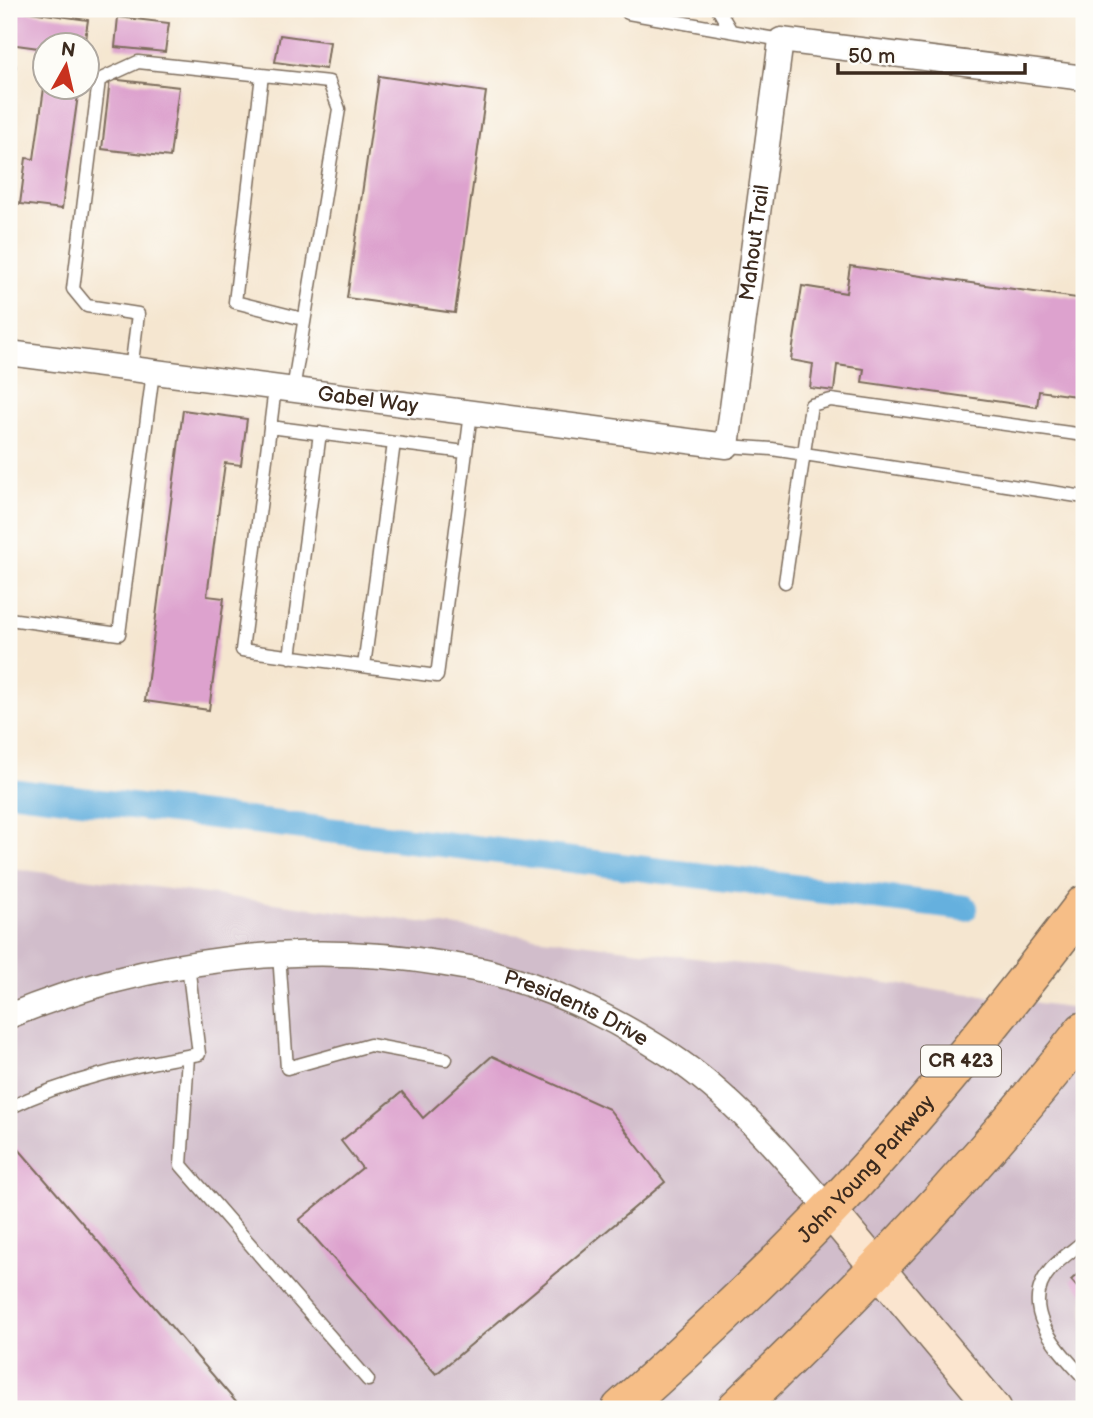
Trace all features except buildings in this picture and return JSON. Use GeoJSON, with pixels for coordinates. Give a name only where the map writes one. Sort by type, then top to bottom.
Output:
{"type":"FeatureCollection","features":[{"type":"Feature","properties":{"kind":"highway","name":"John Young Parkway"},"geometry":{"type":"LineString","coordinates":[[621,1409],[707,1331],[829,1210],[975,1044],[1084,905]]}},
{"type":"Feature","properties":{"kind":"highway"},"geometry":{"type":"LineString","coordinates":[[736,1409],[876,1271],[971,1168],[1084,1031]]}},
{"type":"Feature","properties":{"kind":"street"},"geometry":{"type":"LineString","coordinates":[[781,40],[1084,78]]}},
{"type":"Feature","properties":{"kind":"street","name":"Mahout Trail"},"geometry":{"type":"LineString","coordinates":[[727,446],[781,40]]}},
{"type":"Feature","properties":{"kind":"street","name":"Gabel Way"},"geometry":{"type":"LineString","coordinates":[[9,353],[727,446]]}},
{"type":"Feature","properties":{"kind":"street","name":"Presidents Drive"},"geometry":{"type":"LineString","coordinates":[[9,1016],[55,997],[188,965],[279,954],[398,956],[484,971],[584,1008],[671,1056],[701,1079],[759,1132],[829,1210],[876,1271],[995,1409]]}},
{"type":"Feature","properties":{"kind":"lane"},"geometry":{"type":"LineString","coordinates":[[629,9],[628,13],[781,40]]}},
{"type":"Feature","properties":{"kind":"lane"},"geometry":{"type":"LineString","coordinates":[[718,9],[731,31]]}},
{"type":"Feature","properties":{"kind":"lane"},"geometry":{"type":"LineString","coordinates":[[9,619],[119,634],[142,371],[138,314],[87,306],[73,289],[99,79],[138,62],[329,82],[339,109],[303,318],[284,389],[270,427],[242,650],[437,676],[471,413]]}},
{"type":"Feature","properties":{"kind":"lane"},"geometry":{"type":"LineString","coordinates":[[262,75],[235,302],[303,318]]}},
{"type":"Feature","properties":{"kind":"lane"},"geometry":{"type":"LineString","coordinates":[[785,582],[811,405],[831,400],[1084,435]]}},
{"type":"Feature","properties":{"kind":"lane"},"geometry":{"type":"LineString","coordinates":[[270,427],[465,452]]}},
{"type":"Feature","properties":{"kind":"lane"},"geometry":{"type":"LineString","coordinates":[[290,657],[320,433]]}},
{"type":"Feature","properties":{"kind":"lane"},"geometry":{"type":"LineString","coordinates":[[364,666],[394,443]]}},
{"type":"Feature","properties":{"kind":"lane"},"geometry":{"type":"LineString","coordinates":[[727,446],[804,454],[1084,496]]}},
{"type":"Feature","properties":{"kind":"lane"},"geometry":{"type":"LineString","coordinates":[[279,954],[287,1068],[370,1045],[446,1059]]}},
{"type":"Feature","properties":{"kind":"lane"},"geometry":{"type":"LineString","coordinates":[[9,1108],[29,1098],[129,1066],[199,1054],[188,965]]}},
{"type":"Feature","properties":{"kind":"lane"},"geometry":{"type":"LineString","coordinates":[[188,1056],[181,1166],[368,1380]]}},
{"type":"Feature","properties":{"kind":"lane"},"geometry":{"type":"LineString","coordinates":[[1084,1241],[1051,1269],[1043,1280],[1038,1307],[1045,1333],[1084,1378]]}},
{"type":"Feature","properties":{"kind":"shaded area"},"geometry":{"type":"Polygon","coordinates":[[[9,868],[1084,1009],[1084,1409],[9,1409],[9,868]]]}},
{"type":"Feature","properties":{"kind":"waterway"},"geometry":{"type":"LineString","coordinates":[[9,791],[965,908]]}}]}
